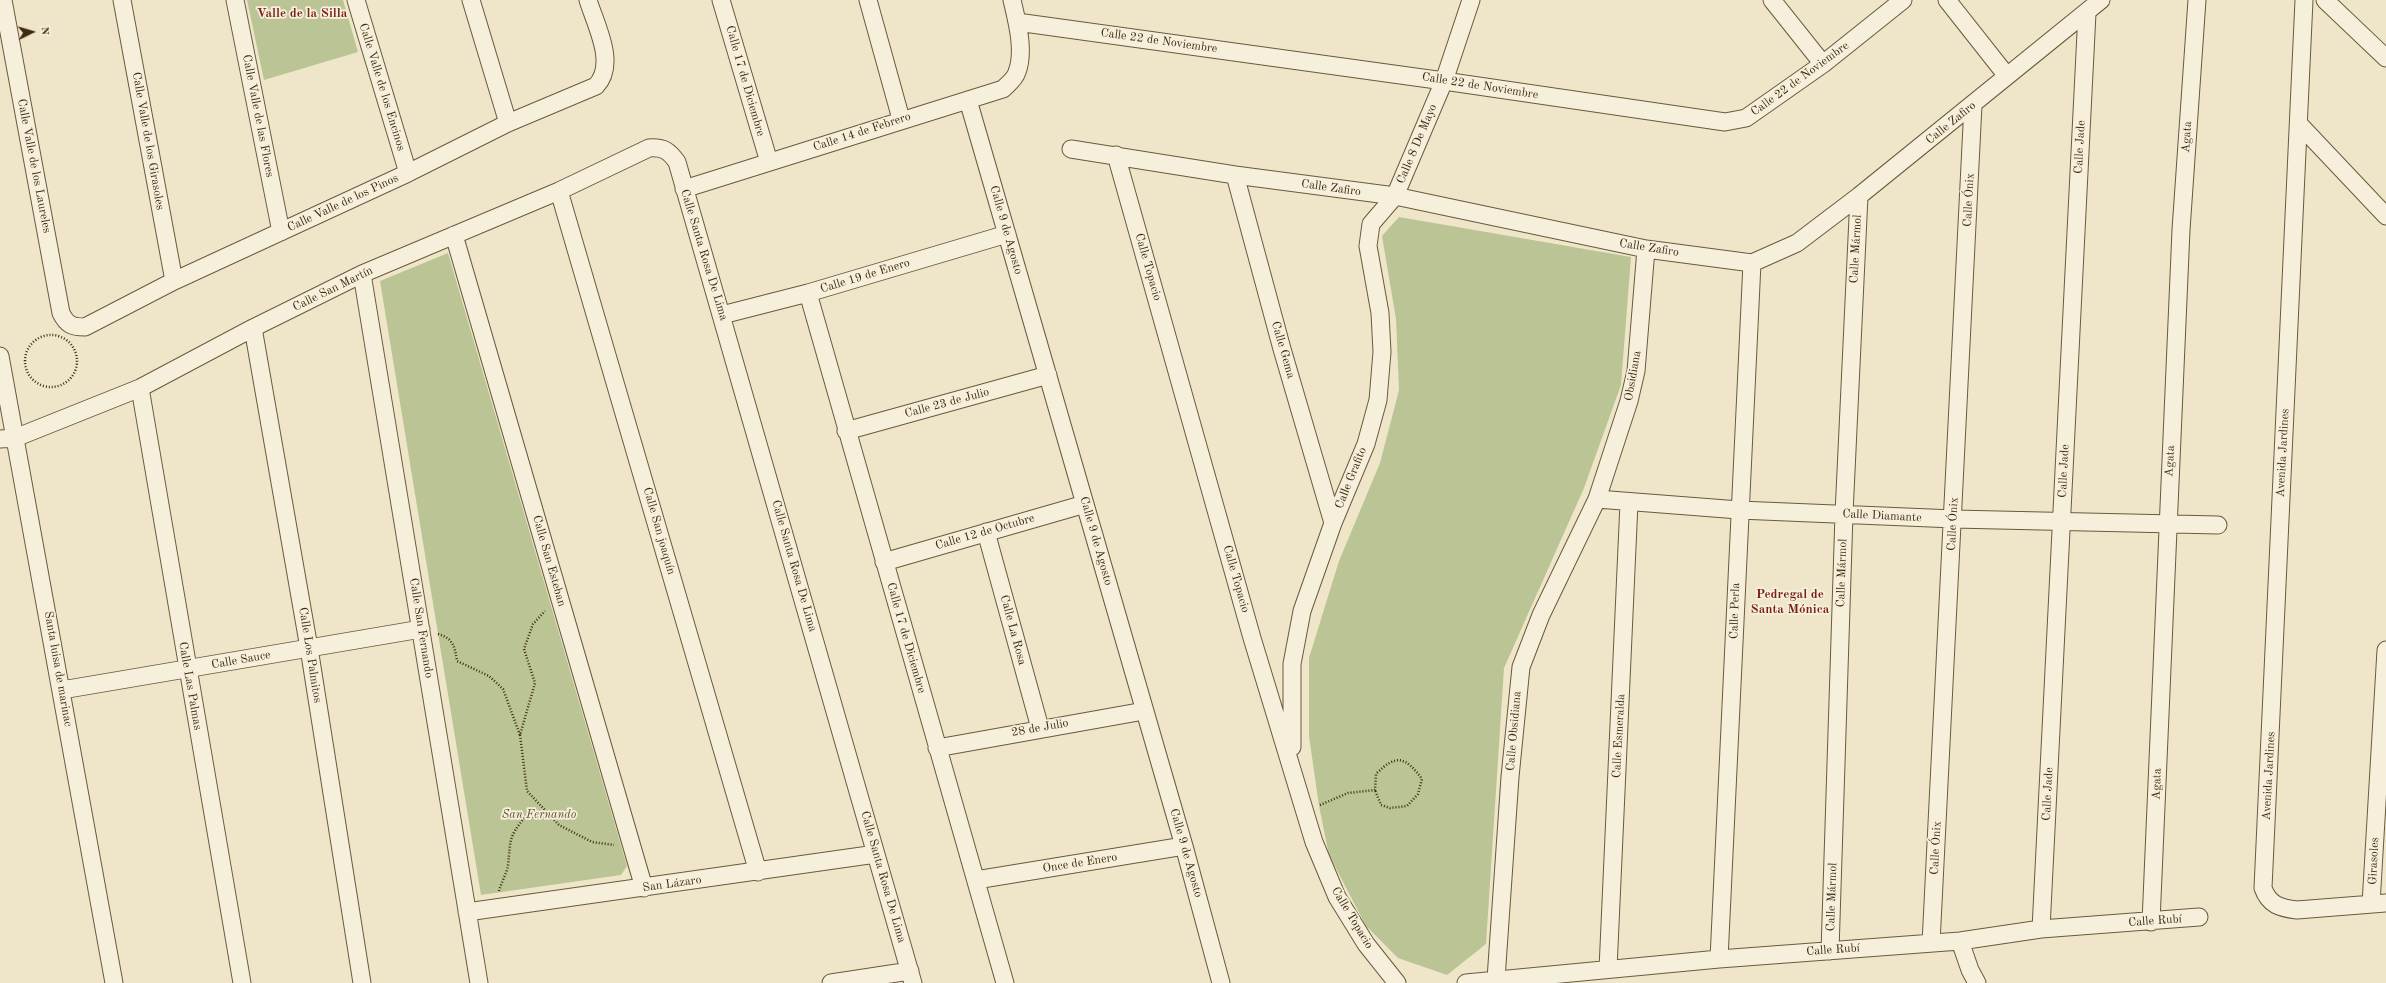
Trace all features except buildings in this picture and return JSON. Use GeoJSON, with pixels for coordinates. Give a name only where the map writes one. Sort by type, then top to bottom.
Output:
{"type":"FeatureCollection","features":[{"type":"Feature","properties":{"kind":"street","name":"Calle Valle de los Laureles"},"geometry":{"type":"LineString","coordinates":[[3,0],[61,314],[66,322],[74,327]]}},
{"type":"Feature","properties":{"kind":"street","name":"Calle Valle de los Girasoles"},"geometry":{"type":"LineString","coordinates":[[122,0],[174,281]]}},
{"type":"Feature","properties":{"kind":"street","name":"Calle Valle de las Flores"},"geometry":{"type":"LineString","coordinates":[[235,0],[281,232]]}},
{"type":"Feature","properties":{"kind":"street","name":"Calle Valle de los Encinos"},"geometry":{"type":"LineString","coordinates":[[356,0],[408,173]]}},
{"type":"Feature","properties":{"kind":"street"},"geometry":{"type":"LineString","coordinates":[[471,0],[508,123]]}},
{"type":"Feature","properties":{"kind":"street","name":"Calle Valle de los Pinos"},"geometry":{"type":"LineString","coordinates":[[74,327],[85,327],[174,281],[408,173],[508,123],[596,86],[603,79],[606,70],[605,57],[588,0]]}},
{"type":"Feature","properties":{"kind":"street","name":"Calle 17 de Diciembre"},"geometry":{"type":"LineString","coordinates":[[721,0],[769,162]]}},
{"type":"Feature","properties":{"kind":"street"},"geometry":{"type":"LineString","coordinates":[[868,0],[901,119]]}},
{"type":"Feature","properties":{"kind":"street"},"geometry":{"type":"LineString","coordinates":[[1012,0],[1018,22]]}},
{"type":"Feature","properties":{"kind":"street","name":"Calle 8 De Mayo"},"geometry":{"type":"LineString","coordinates":[[1395,196],[1444,81],[1471,0]]}},
{"type":"Feature","properties":{"kind":"street"},"geometry":{"type":"LineString","coordinates":[[1772,0],[1823,64]]}},
{"type":"Feature","properties":{"kind":"street","name":"Calle 22 de Noviembre"},"geometry":{"type":"LineString","coordinates":[[1018,22],[1726,122],[1746,118],[1823,64],[1903,0]]}},
{"type":"Feature","properties":{"kind":"street"},"geometry":{"type":"LineString","coordinates":[[1947,0],[2007,76]]}},
{"type":"Feature","properties":{"kind":"street","name":"Calle Zafiro"},"geometry":{"type":"LineString","coordinates":[[1072,148],[1235,175],[1395,196],[1646,249],[1752,263],[1797,242],[1859,196],[2087,13],[2100,0]]}},
{"type":"Feature","properties":{"kind":"street","name":"Agata"},"geometry":{"type":"LineString","coordinates":[[2151,922],[2167,525],[2181,230],[2197,0]]}},
{"type":"Feature","properties":{"kind":"street","name":"Avenida Jardines"},"geometry":{"type":"LineString","coordinates":[[2304,0],[2263,888],[2266,897],[2273,904],[2297,910],[2379,903]]}},
{"type":"Feature","properties":{"kind":"street"},"geometry":{"type":"LineString","coordinates":[[2325,0],[2386,58]]}},
{"type":"Feature","properties":{"kind":"street","name":"Calle Jade"},"geometry":{"type":"LineString","coordinates":[[2041,929],[2087,13]]}},
{"type":"Feature","properties":{"kind":"street","name":"Calle 14 de Febrero"},"geometry":{"type":"LineString","coordinates":[[684,189],[901,119],[1003,89],[1017,72],[1020,55],[1018,22]]}},
{"type":"Feature","properties":{"kind":"street","name":"Calle 9 de Agosto"},"geometry":{"type":"LineString","coordinates":[[968,100],[1184,846],[1216,982]]}},
{"type":"Feature","properties":{"kind":"street","name":"Calle Ónix"},"geometry":{"type":"LineString","coordinates":[[1931,943],[1954,519],[1973,105]]}},
{"type":"Feature","properties":{"kind":"street"},"geometry":{"type":"LineString","coordinates":[[2299,124],[2386,216]]}},
{"type":"Feature","properties":{"kind":"street","name":"Calle San Martín"},"geometry":{"type":"LineString","coordinates":[[8,438],[140,388],[253,328],[362,274],[560,191],[649,148],[660,147],[669,151]]}},
{"type":"Feature","properties":{"kind":"street","name":"Calle Santa Rosa De Lima"},"geometry":{"type":"LineString","coordinates":[[669,151],[677,162],[912,977]]}},
{"type":"Feature","properties":{"kind":"street","name":"Calle Topacio"},"geometry":{"type":"LineString","coordinates":[[1116,155],[1250,630],[1314,842],[1337,898],[1366,944],[1397,983]]}},
{"type":"Feature","properties":{"kind":"street","name":"Calle Gema"},"geometry":{"type":"LineString","coordinates":[[1235,175],[1282,349],[1333,523]]}},
{"type":"Feature","properties":{"kind":"street","name":"Calle San joaquín"},"geometry":{"type":"LineString","coordinates":[[560,191],[758,872]]}},
{"type":"Feature","properties":{"kind":"street","name":"Calle Grafito"},"geometry":{"type":"LineString","coordinates":[[1292,765],[1292,664],[1302,611],[1333,523],[1366,444],[1378,400],[1382,352],[1381,320],[1368,246],[1369,233],[1371,224],[1376,216],[1395,196]]}},
{"type":"Feature","properties":{"kind":"street","name":"Calle Mármol"},"geometry":{"type":"LineString","coordinates":[[1830,951],[1844,514],[1859,196]]}},
{"type":"Feature","properties":{"kind":"street","name":"Calle 19 de Enero"},"geometry":{"type":"LineString","coordinates":[[722,315],[808,293],[1007,234]]}},
{"type":"Feature","properties":{"kind":"street","name":"Calle San Esteban"},"geometry":{"type":"LineString","coordinates":[[454,235],[644,888]]}},
{"type":"Feature","properties":{"kind":"street","name":"Obsidiana"},"geometry":{"type":"LineString","coordinates":[[1597,500],[1629,401],[1636,371],[1646,249]]}},
{"type":"Feature","properties":{"kind":"street","name":"Calle Perla"},"geometry":{"type":"LineString","coordinates":[[1719,959],[1739,510],[1752,263]]}},
{"type":"Feature","properties":{"kind":"street","name":"Calle San Fernando"},"geometry":{"type":"LineString","coordinates":[[362,274],[479,983]]}},
{"type":"Feature","properties":{"kind":"street","name":"Calle 17 de Diciembre"},"geometry":{"type":"LineString","coordinates":[[808,293],[846,431],[1005,983]]}},
{"type":"Feature","properties":{"kind":"street","name":"Calle Los Palmitos"},"geometry":{"type":"LineString","coordinates":[[253,328],[309,648],[362,983]]}},
{"type":"Feature","properties":{"kind":"street","name":"Santa luisa de marinac"},"geometry":{"type":"LineString","coordinates":[[0,356],[8,438],[62,690],[114,983]]}},
{"type":"Feature","properties":{"kind":"street","name":"Calle 23 de Julio"},"geometry":{"type":"LineString","coordinates":[[846,431],[1048,375]]}},
{"type":"Feature","properties":{"kind":"street","name":"Calle Las Palmas"},"geometry":{"type":"LineString","coordinates":[[140,388],[186,669],[242,983]]}},
{"type":"Feature","properties":{"kind":"street","name":"Calle Diamante"},"geometry":{"type":"LineString","coordinates":[[1597,500],[1739,510],[1954,519],[2061,520],[2167,525],[2218,525]]}},
{"type":"Feature","properties":{"kind":"street","name":"Calle Obsidiana"},"geometry":{"type":"LineString","coordinates":[[1496,979],[1510,770],[1521,667],[1541,615],[1597,500]]}},
{"type":"Feature","properties":{"kind":"street","name":"Calle Esmeralda"},"geometry":{"type":"LineString","coordinates":[[1608,969],[1629,503]]}},
{"type":"Feature","properties":{"kind":"street","name":"Calle 12 de Octubre"},"geometry":{"type":"LineString","coordinates":[[884,562],[1085,504]]}},
{"type":"Feature","properties":{"kind":"street","name":"Calle La Rosa"},"geometry":{"type":"LineString","coordinates":[[986,532],[1040,728]]}},
{"type":"Feature","properties":{"kind":"street","name":"Calle Sauce"},"geometry":{"type":"LineString","coordinates":[[62,690],[421,629]]}},
{"type":"Feature","properties":{"kind":"street","name":"Girasoles"},"geometry":{"type":"LineString","coordinates":[[2379,903],[2386,650]]}},
{"type":"Feature","properties":{"kind":"street","name":"28 de Julio"},"geometry":{"type":"LineString","coordinates":[[937,748],[1040,728],[1144,711]]}},
{"type":"Feature","properties":{"kind":"street","name":"Once de Enero"},"geometry":{"type":"LineString","coordinates":[[976,880],[1184,846]]}},
{"type":"Feature","properties":{"kind":"street","name":"San Lázaro"},"geometry":{"type":"LineString","coordinates":[[467,912],[758,872],[876,854]]}},
{"type":"Feature","properties":{"kind":"street","name":"Calle Rubí"},"geometry":{"type":"LineString","coordinates":[[1466,983],[1719,959],[1960,941],[2041,929],[2199,918]]}},
{"type":"Feature","properties":{"kind":"street"},"geometry":{"type":"LineString","coordinates":[[1960,941],[1970,970],[1977,983]]}},
{"type":"Feature","properties":{"kind":"street"},"geometry":{"type":"LineString","coordinates":[[831,983],[912,977]]}},
{"type":"Feature","properties":{"kind":"path"},"geometry":{"type":"LineString","coordinates":[[53,336],[69,342],[74,349],[77,362],[73,375],[68,382],[52,387],[36,382],[29,373],[26,361],[30,346],[44,337],[53,336]]}},
{"type":"Feature","properties":{"kind":"path"},"geometry":{"type":"LineString","coordinates":[[520,735],[535,683],[524,649],[533,624],[560,597]]}},
{"type":"Feature","properties":{"kind":"path"},"geometry":{"type":"LineString","coordinates":[[421,629],[447,636],[455,646],[457,660],[489,676],[503,689],[520,735],[527,791],[548,815],[559,825],[592,842],[632,844]]}},
{"type":"Feature","properties":{"kind":"path"},"geometry":{"type":"LineString","coordinates":[[1402,760],[1412,765],[1422,779],[1418,794],[1407,806],[1390,808],[1381,805],[1375,790],[1376,774],[1389,761],[1402,760]]}},
{"type":"Feature","properties":{"kind":"path"},"geometry":{"type":"LineString","coordinates":[[1305,812],[1348,793],[1375,790]]}},
{"type":"Feature","properties":{"kind":"path"},"geometry":{"type":"LineString","coordinates":[[493,908],[508,866],[508,852],[513,832],[525,817],[548,815]]}},
{"type":"Feature","properties":{"kind":"green space"},"geometry":{"type":"Polygon","coordinates":[[[247,0],[343,0],[358,52],[264,80],[247,0]]]}},
{"type":"Feature","properties":{"kind":"green space"},"geometry":{"type":"Polygon","coordinates":[[[1399,217],[1631,257],[1621,385],[1584,488],[1504,668],[1486,944],[1447,975],[1398,958],[1366,926],[1329,855],[1319,806],[1309,736],[1309,658],[1339,561],[1380,463],[1399,390],[1396,319],[1382,236],[1399,217]]]}},
{"type":"Feature","properties":{"kind":"green space","name":"San Fernando"},"geometry":{"type":"Polygon","coordinates":[[[448,253],[627,866],[621,875],[481,895],[380,281],[448,253]]]}},
{"type":"Feature","properties":{"kind":"district","name":"Valle de la Silla"},"geometry":{"type":"Point","coordinates":[302,14]}},
{"type":"Feature","properties":{"kind":"district","name":"Pedregal de Santa Mónica"},"geometry":{"type":"Point","coordinates":[1790,602]}}]}
